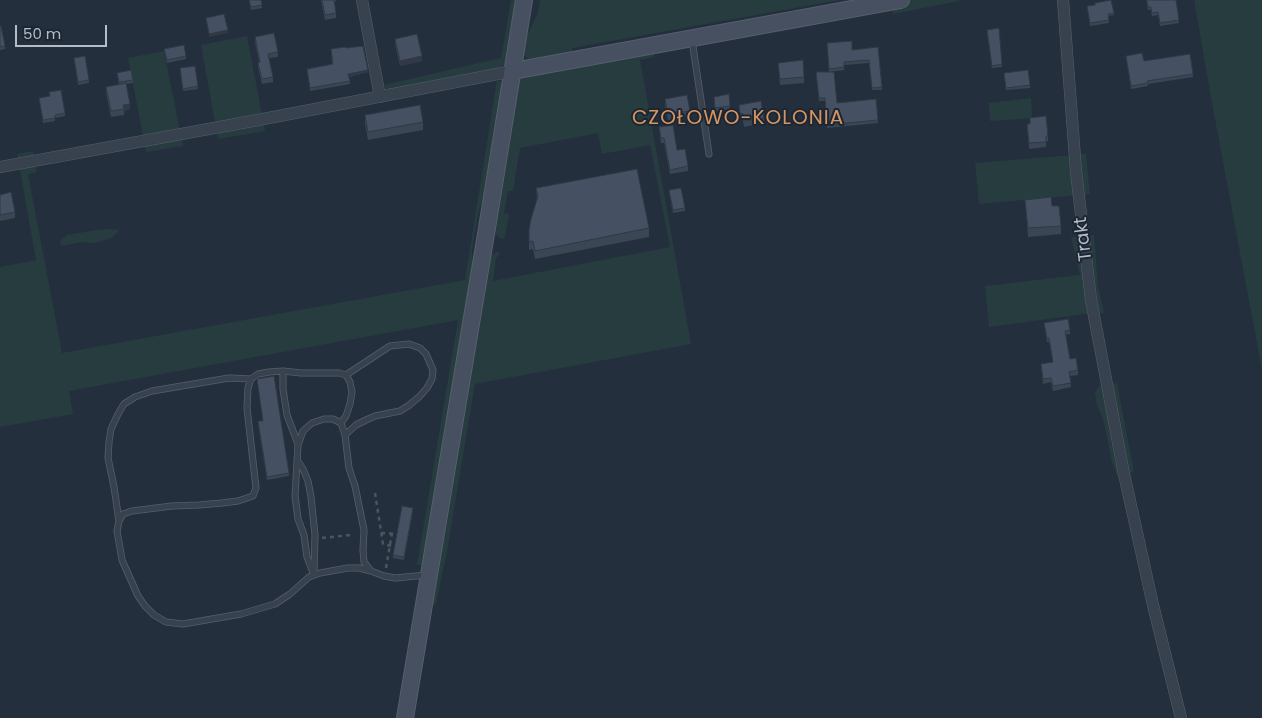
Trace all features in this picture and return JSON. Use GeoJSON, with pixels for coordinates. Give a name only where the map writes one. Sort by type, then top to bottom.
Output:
{"type":"FeatureCollection","features":[{"type":"Feature","properties":{"kind":"main road"},"geometry":{"type":"LineString","coordinates":[[405,718],[524,0]]}},
{"type":"Feature","properties":{"kind":"main road"},"geometry":{"type":"LineString","coordinates":[[513,71],[901,0]]}},
{"type":"Feature","properties":{"kind":"street"},"geometry":{"type":"LineString","coordinates":[[362,0],[380,97]]}},
{"type":"Feature","properties":{"kind":"street","name":"Trakt"},"geometry":{"type":"LineString","coordinates":[[1063,0],[1076,171],[1091,300],[1124,474],[1181,718]]}},
{"type":"Feature","properties":{"kind":"street"},"geometry":{"type":"LineString","coordinates":[[0,167],[513,71]]}},
{"type":"Feature","properties":{"kind":"lane"},"geometry":{"type":"LineString","coordinates":[[691,38],[709,154]]}},
{"type":"Feature","properties":{"kind":"lane"},"geometry":{"type":"LineString","coordinates":[[345,435],[356,425],[366,420],[400,411],[419,398],[432,379],[433,370],[426,354],[420,348],[409,344],[390,346],[346,375],[283,371],[258,374],[251,379],[248,388],[247,408],[256,488],[253,496],[238,501],[199,506],[172,506],[132,511],[123,514],[117,530],[122,560],[138,596],[154,615],[166,622],[183,624],[241,614],[275,604],[314,574],[359,568],[395,578],[429,575]]}},
{"type":"Feature","properties":{"kind":"lane"},"geometry":{"type":"LineString","coordinates":[[283,371],[283,389],[287,415],[298,445]]}},
{"type":"Feature","properties":{"kind":"lane"},"geometry":{"type":"LineString","coordinates":[[341,423],[346,416],[352,392],[346,375]]}},
{"type":"Feature","properties":{"kind":"lane"},"geometry":{"type":"LineString","coordinates":[[119,521],[108,458],[111,429],[124,404],[134,397],[152,391],[229,378],[251,379]]}},
{"type":"Feature","properties":{"kind":"lane"},"geometry":{"type":"LineString","coordinates":[[314,574],[307,557],[295,496],[298,445],[303,431],[312,423],[324,419],[333,419],[341,423],[345,435],[349,468],[355,486],[364,530],[364,562],[371,571]]}},
{"type":"Feature","properties":{"kind":"lane"},"geometry":{"type":"LineString","coordinates":[[298,461],[308,481],[311,497],[314,574]]}},
{"type":"Feature","properties":{"kind":"path"},"geometry":{"type":"LineString","coordinates":[[376,493],[384,544],[395,547]]}},
{"type":"Feature","properties":{"kind":"path"},"geometry":{"type":"LineString","coordinates":[[381,533],[397,534]]}},
{"type":"Feature","properties":{"kind":"path"},"geometry":{"type":"LineString","coordinates":[[384,576],[392,533]]}},
{"type":"Feature","properties":{"kind":"path"},"geometry":{"type":"LineString","coordinates":[[314,538],[350,535]]}},
{"type":"Feature","properties":{"kind":"green space"},"geometry":{"type":"Polygon","coordinates":[[[511,0],[519,0],[509,57],[504,65],[497,69],[388,90],[384,85],[501,58],[511,0]]]}},
{"type":"Feature","properties":{"kind":"green space"},"geometry":{"type":"Polygon","coordinates":[[[540,0],[840,0],[572,48],[572,54],[531,60],[523,55],[523,44],[538,13],[540,0]]]}},
{"type":"Feature","properties":{"kind":"green space"},"geometry":{"type":"Polygon","coordinates":[[[891,0],[959,0],[959,1],[893,14],[891,0]]]}},
{"type":"Feature","properties":{"kind":"green space"},"geometry":{"type":"Polygon","coordinates":[[[1194,0],[1262,0],[1262,370],[1212,103],[1194,0]]]}},
{"type":"Feature","properties":{"kind":"green space"},"geometry":{"type":"Polygon","coordinates":[[[247,36],[265,131],[218,139],[201,45],[247,36]]]}},
{"type":"Feature","properties":{"kind":"green space"},"geometry":{"type":"Polygon","coordinates":[[[164,51],[183,146],[146,152],[128,58],[164,51]]]}},
{"type":"Feature","properties":{"kind":"green space"},"geometry":{"type":"Polygon","coordinates":[[[654,53],[654,57],[640,60],[691,344],[475,384],[447,551],[436,604],[430,605],[490,256],[497,252],[501,253],[496,258],[493,281],[670,247],[650,145],[602,154],[598,133],[520,148],[513,191],[508,191],[504,213],[509,214],[505,237],[501,239],[497,236],[494,231],[517,83],[520,77],[654,53]]]}},
{"type":"Feature","properties":{"kind":"green space"},"geometry":{"type":"Polygon","coordinates":[[[497,80],[504,86],[491,170],[478,214],[472,250],[473,274],[425,562],[422,565],[417,565],[458,320],[69,391],[73,414],[0,427],[0,267],[36,260],[17,154],[33,151],[37,172],[28,174],[62,353],[465,280],[497,80]]]}},
{"type":"Feature","properties":{"kind":"green space"},"geometry":{"type":"Polygon","coordinates":[[[1031,98],[1032,118],[990,121],[989,103],[1031,98]]]}},
{"type":"Feature","properties":{"kind":"green space"},"geometry":{"type":"Polygon","coordinates":[[[1086,154],[1090,194],[979,204],[975,163],[1086,154]]]}},
{"type":"Feature","properties":{"kind":"green space"},"geometry":{"type":"Polygon","coordinates":[[[110,229],[119,230],[111,238],[102,241],[94,243],[81,242],[63,246],[60,243],[67,235],[110,229]]]}},
{"type":"Feature","properties":{"kind":"green space"},"geometry":{"type":"Polygon","coordinates":[[[1094,235],[1098,285],[1104,313],[989,327],[985,286],[1080,275],[1071,237],[1094,235]]]}},
{"type":"Feature","properties":{"kind":"green space"},"geometry":{"type":"Polygon","coordinates":[[[1117,383],[1134,472],[1117,476],[1095,393],[1099,386],[1117,383]]]}},
{"type":"Feature","properties":{"kind":"building"},"geometry":{"type":"Polygon","coordinates":[[[249,0],[261,0],[262,5],[251,7],[249,0]]]}},
{"type":"Feature","properties":{"kind":"building"},"geometry":{"type":"Polygon","coordinates":[[[322,0],[334,0],[336,13],[325,15],[322,0]]]}},
{"type":"Feature","properties":{"kind":"building"},"geometry":{"type":"Polygon","coordinates":[[[1111,0],[1114,13],[1108,14],[1109,20],[1090,23],[1087,6],[1111,0]]]}},
{"type":"Feature","properties":{"kind":"building"},"geometry":{"type":"Polygon","coordinates":[[[1147,0],[1176,0],[1179,20],[1160,23],[1158,12],[1152,13],[1151,7],[1148,7],[1147,0]]]}},
{"type":"Feature","properties":{"kind":"building"},"geometry":{"type":"Polygon","coordinates":[[[224,14],[228,30],[209,34],[206,18],[224,14]]]}},
{"type":"Feature","properties":{"kind":"building"},"geometry":{"type":"Polygon","coordinates":[[[0,26],[5,46],[0,47],[0,26]]]}},
{"type":"Feature","properties":{"kind":"building"},"geometry":{"type":"Polygon","coordinates":[[[999,28],[1002,64],[992,66],[987,30],[999,28]]]}},
{"type":"Feature","properties":{"kind":"building"},"geometry":{"type":"Polygon","coordinates":[[[274,33],[278,52],[268,54],[273,77],[262,79],[255,37],[274,33]]]}},
{"type":"Feature","properties":{"kind":"building"},"geometry":{"type":"Polygon","coordinates":[[[417,34],[422,56],[400,61],[395,39],[417,34]]]}},
{"type":"Feature","properties":{"kind":"building"},"geometry":{"type":"Polygon","coordinates":[[[852,41],[852,50],[878,47],[882,87],[872,88],[869,60],[844,62],[844,67],[829,69],[827,43],[852,41]]]}},
{"type":"Feature","properties":{"kind":"building"},"geometry":{"type":"Polygon","coordinates":[[[184,45],[186,56],[167,60],[164,49],[184,45]]]}},
{"type":"Feature","properties":{"kind":"building"},"geometry":{"type":"Polygon","coordinates":[[[363,46],[368,70],[348,74],[350,81],[310,88],[307,69],[333,64],[331,49],[363,46]]]}},
{"type":"Feature","properties":{"kind":"building"},"geometry":{"type":"Polygon","coordinates":[[[1142,53],[1144,61],[1190,54],[1193,74],[1147,81],[1148,83],[1131,86],[1126,56],[1142,53]]]}},
{"type":"Feature","properties":{"kind":"building"},"geometry":{"type":"Polygon","coordinates":[[[85,56],[89,80],[78,82],[74,58],[85,56]]]}},
{"type":"Feature","properties":{"kind":"building"},"geometry":{"type":"Polygon","coordinates":[[[803,60],[804,77],[780,79],[778,63],[803,60]]]}},
{"type":"Feature","properties":{"kind":"building"},"geometry":{"type":"Polygon","coordinates":[[[195,66],[198,86],[183,89],[180,68],[195,66]]]}},
{"type":"Feature","properties":{"kind":"building"},"geometry":{"type":"Polygon","coordinates":[[[131,70],[133,80],[119,82],[117,73],[131,70]]]}},
{"type":"Feature","properties":{"kind":"building"},"geometry":{"type":"Polygon","coordinates":[[[1028,70],[1030,85],[1006,88],[1004,73],[1028,70]]]}},
{"type":"Feature","properties":{"kind":"building"},"geometry":{"type":"Polygon","coordinates":[[[816,72],[834,72],[837,103],[876,99],[878,120],[827,125],[825,98],[819,98],[816,72]]]}},
{"type":"Feature","properties":{"kind":"building"},"geometry":{"type":"Polygon","coordinates":[[[126,83],[130,104],[123,105],[124,109],[111,111],[106,87],[126,83]]]}},
{"type":"Feature","properties":{"kind":"building"},"geometry":{"type":"Polygon","coordinates":[[[61,90],[65,113],[55,115],[55,118],[43,120],[39,98],[50,96],[49,92],[61,90]]]}},
{"type":"Feature","properties":{"kind":"building"},"geometry":{"type":"Polygon","coordinates":[[[729,94],[730,106],[715,108],[714,97],[729,94]]]}},
{"type":"Feature","properties":{"kind":"building"},"geometry":{"type":"Polygon","coordinates":[[[687,95],[690,111],[668,114],[665,99],[687,95]]]}},
{"type":"Feature","properties":{"kind":"building"},"geometry":{"type":"Polygon","coordinates":[[[761,101],[764,118],[744,121],[739,105],[761,101]]]}},
{"type":"Feature","properties":{"kind":"building"},"geometry":{"type":"Polygon","coordinates":[[[420,105],[423,122],[368,132],[365,115],[420,105]]]}},
{"type":"Feature","properties":{"kind":"building"},"geometry":{"type":"Polygon","coordinates":[[[1046,116],[1048,136],[1046,136],[1046,142],[1029,143],[1027,124],[1030,124],[1030,118],[1046,116]]]}},
{"type":"Feature","properties":{"kind":"building"},"geometry":{"type":"Polygon","coordinates":[[[673,125],[677,150],[685,149],[688,166],[670,170],[664,138],[661,138],[659,127],[673,125]]]}},
{"type":"Feature","properties":{"kind":"building"},"geometry":{"type":"Polygon","coordinates":[[[637,169],[649,228],[535,251],[533,241],[529,242],[529,230],[538,196],[536,188],[637,169]]]}},
{"type":"Feature","properties":{"kind":"building"},"geometry":{"type":"Polygon","coordinates":[[[681,188],[685,208],[673,210],[669,190],[681,188]]]}},
{"type":"Feature","properties":{"kind":"building"},"geometry":{"type":"Polygon","coordinates":[[[11,192],[15,212],[0,215],[0,195],[11,192]]]}},
{"type":"Feature","properties":{"kind":"building"},"geometry":{"type":"Polygon","coordinates":[[[1051,197],[1052,206],[1059,206],[1061,226],[1028,228],[1025,200],[1051,197]]]}},
{"type":"Feature","properties":{"kind":"building"},"geometry":{"type":"Polygon","coordinates":[[[1068,319],[1070,330],[1065,331],[1070,359],[1076,358],[1078,370],[1069,372],[1071,383],[1053,386],[1051,378],[1043,379],[1041,364],[1053,362],[1044,323],[1068,319]]]}},
{"type":"Feature","properties":{"kind":"building"},"geometry":{"type":"Polygon","coordinates":[[[274,376],[289,473],[267,477],[258,421],[263,421],[257,379],[274,376]]]}},
{"type":"Feature","properties":{"kind":"building"},"geometry":{"type":"Polygon","coordinates":[[[402,506],[413,508],[404,557],[393,555],[402,506]]]}},
{"type":"Feature","properties":{"kind":"district","name":"CZOŁOWO-KOLONIA"},"geometry":{"type":"Point","coordinates":[738,119]}}]}
